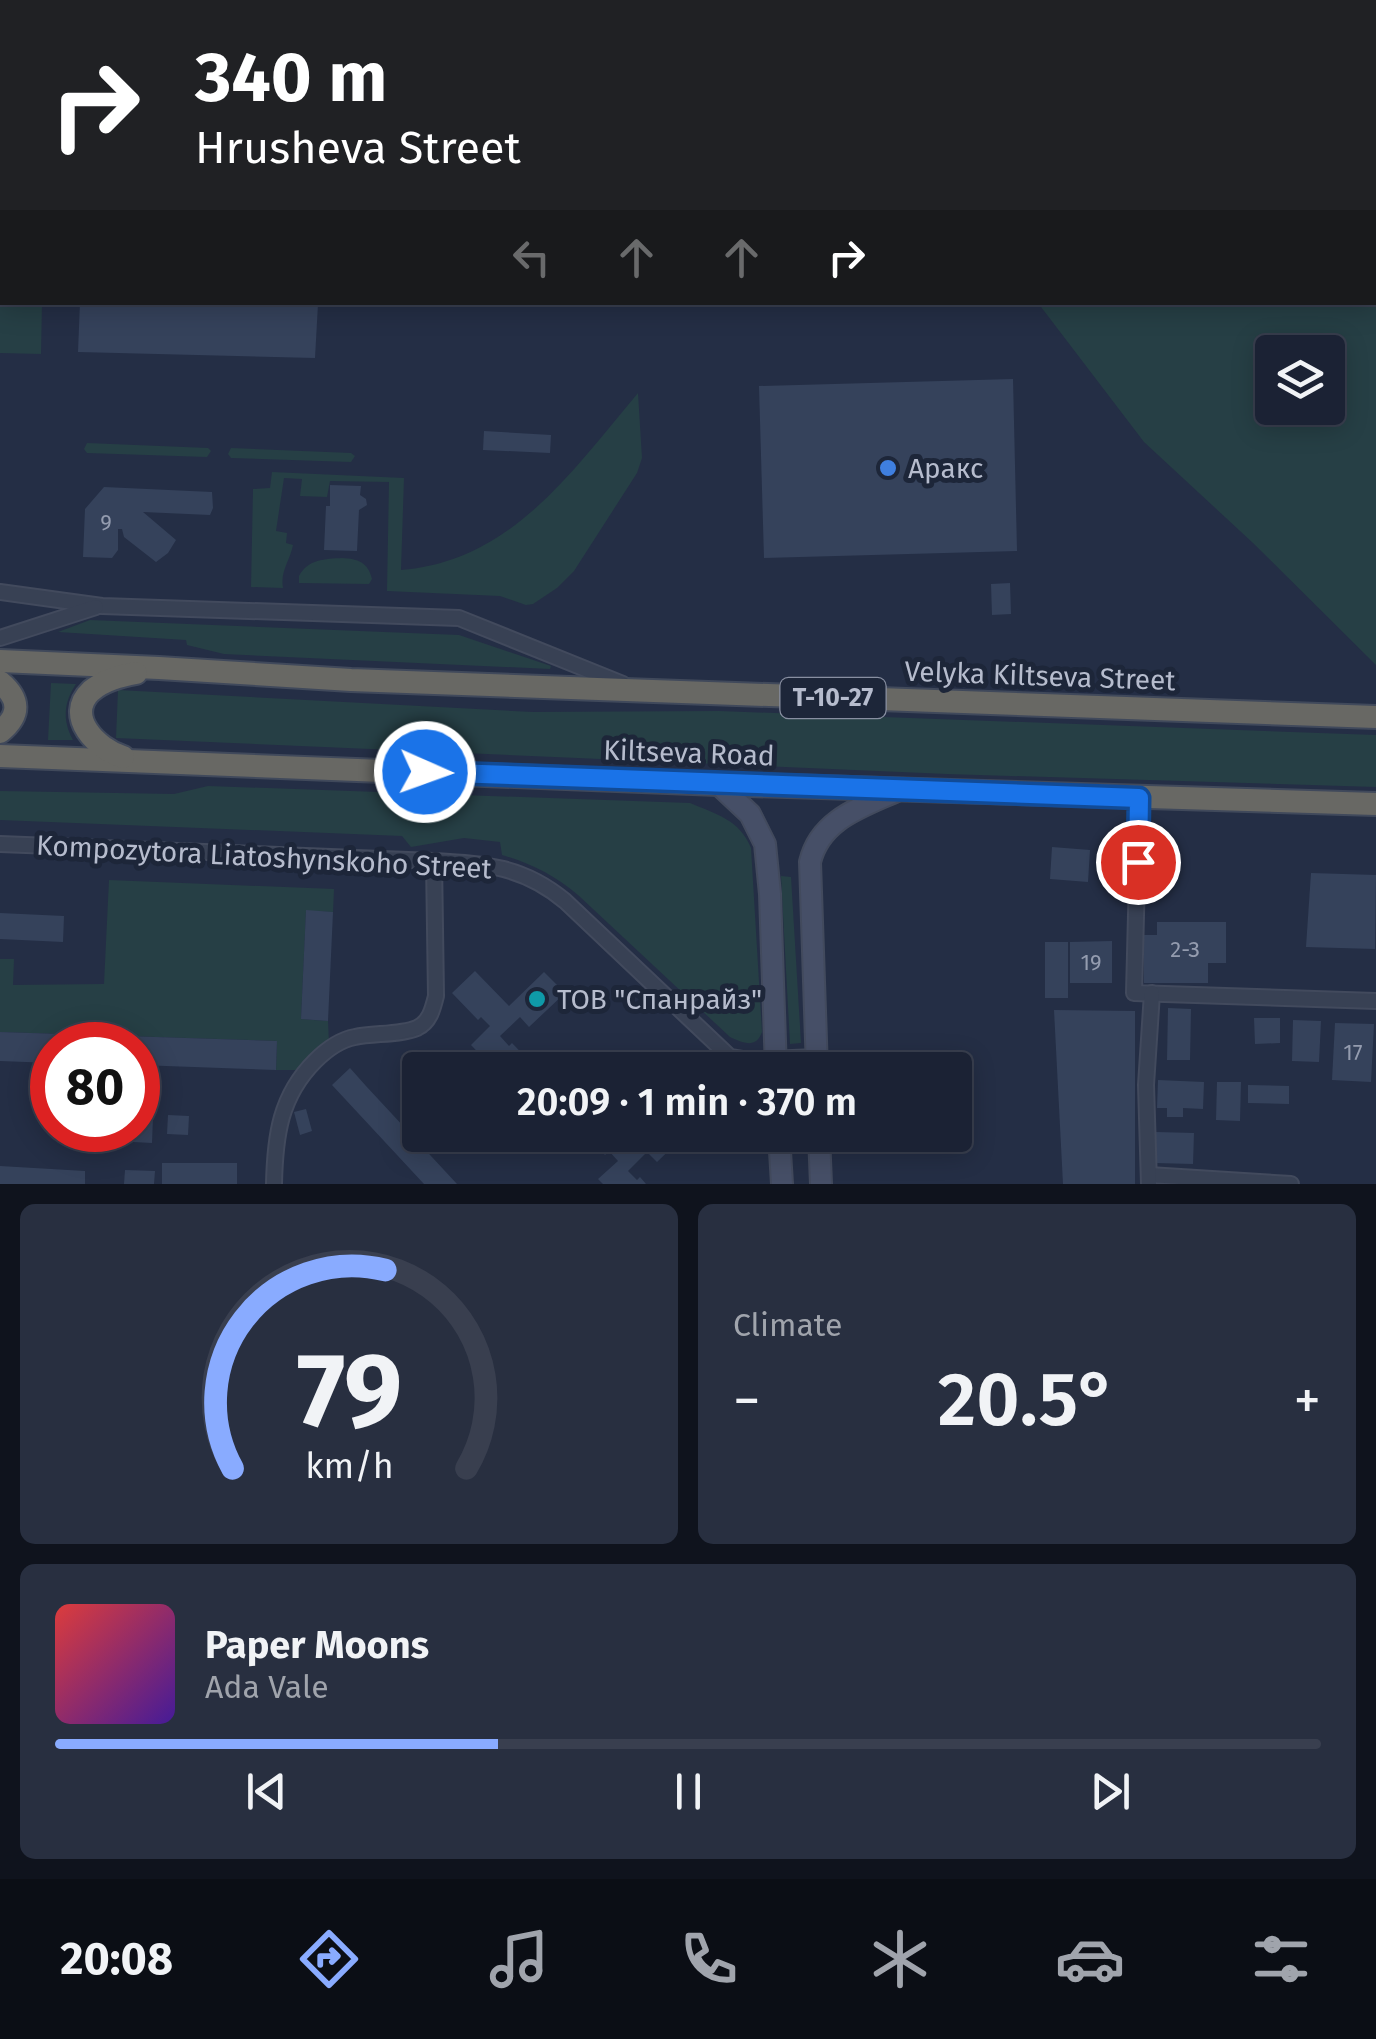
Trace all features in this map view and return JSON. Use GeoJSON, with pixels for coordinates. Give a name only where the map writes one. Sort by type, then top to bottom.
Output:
{"type":"FeatureCollection","features":[{"type":"Feature","properties":{"kind":"highway","name":"Т-10-27"},"geometry":{"type":"LineString","coordinates":[[0,662],[642,691]]}},
{"type":"Feature","properties":{"kind":"highway"},"geometry":{"type":"LineString","coordinates":[[146,763],[98,745],[83,724],[81,714],[84,701],[102,684],[159,668]]}},
{"type":"Feature","properties":{"kind":"highway"},"geometry":{"type":"LineString","coordinates":[[0,682],[14,698],[16,710],[13,720],[0,732]]}},
{"type":"Feature","properties":{"kind":"highway","name":"Velyka Kiltseva Street"},"geometry":{"type":"LineString","coordinates":[[642,691],[1376,717]]}},
{"type":"Feature","properties":{"kind":"highway","name":"Kiltseva Road"},"geometry":{"type":"LineString","coordinates":[[0,756],[1376,804]]}},
{"type":"Feature","properties":{"kind":"main road"},"geometry":{"type":"LineString","coordinates":[[718,784],[750,814],[766,844],[775,1052]]}},
{"type":"Feature","properties":{"kind":"main road"},"geometry":{"type":"LineString","coordinates":[[816,1052],[810,862],[814,847],[824,831],[838,820],[898,790]]}},
{"type":"Feature","properties":{"kind":"main road"},"geometry":{"type":"LineString","coordinates":[[780,1152],[782,1184]]}},
{"type":"Feature","properties":{"kind":"main road"},"geometry":{"type":"LineString","coordinates":[[819,1152],[820,1184]]}},
{"type":"Feature","properties":{"kind":"street"},"geometry":{"type":"LineString","coordinates":[[0,592],[102,606],[458,618],[642,691]]}},
{"type":"Feature","properties":{"kind":"street"},"geometry":{"type":"LineString","coordinates":[[0,638],[102,606]]}},
{"type":"Feature","properties":{"kind":"street"},"geometry":{"type":"LineString","coordinates":[[1139,798],[1134,994],[1376,1001]]}},
{"type":"Feature","properties":{"kind":"street","name":"Kompozytora Liatoshynskoho Street"},"geometry":{"type":"LineString","coordinates":[[0,844],[434,861],[508,869],[548,887],[724,1052]]}},
{"type":"Feature","properties":{"kind":"street"},"geometry":{"type":"LineString","coordinates":[[274,1184],[284,1106],[305,1070],[339,1042],[416,1029],[432,1013],[436,996],[434,861]]}},
{"type":"Feature","properties":{"kind":"street"},"geometry":{"type":"LineString","coordinates":[[1152,993],[1146,1085],[1149,1179],[1292,1184]]}},
{"type":"Feature","properties":{"kind":"green space"},"geometry":{"type":"Polygon","coordinates":[[[0,305],[42,305],[41,354],[0,353],[0,305]]]}},
{"type":"Feature","properties":{"kind":"green space"},"geometry":{"type":"Polygon","coordinates":[[[1040,305],[1376,305],[1376,665],[1144,442],[1040,305]]]}},
{"type":"Feature","properties":{"kind":"green space"},"geometry":{"type":"Polygon","coordinates":[[[638,393],[642,458],[637,473],[574,571],[533,604],[500,596],[387,591],[389,482],[330,481],[327,497],[300,496],[302,479],[284,478],[276,531],[287,533],[286,543],[293,545],[283,588],[251,587],[253,489],[270,488],[272,472],[404,478],[401,570],[440,563],[476,550],[536,507],[638,393]]]}},
{"type":"Feature","properties":{"kind":"green space"},"geometry":{"type":"Polygon","coordinates":[[[87,443],[211,451],[207,457],[87,453],[87,443]]]}},
{"type":"Feature","properties":{"kind":"green space"},"geometry":{"type":"Polygon","coordinates":[[[231,448],[355,456],[351,462],[231,458],[231,448]]]}},
{"type":"Feature","properties":{"kind":"green space"},"geometry":{"type":"Polygon","coordinates":[[[342,558],[365,565],[372,579],[369,584],[299,583],[299,576],[312,563],[342,558]]]}},
{"type":"Feature","properties":{"kind":"green space"},"geometry":{"type":"Polygon","coordinates":[[[90,620],[459,635],[551,666],[550,669],[224,654],[187,645],[186,640],[58,632],[90,620]]]}},
{"type":"Feature","properties":{"kind":"green space"},"geometry":{"type":"Polygon","coordinates":[[[51,683],[76,684],[66,711],[73,740],[48,740],[51,683]]]}},
{"type":"Feature","properties":{"kind":"green space"},"geometry":{"type":"Polygon","coordinates":[[[118,690],[532,712],[719,711],[1376,735],[1376,787],[947,774],[116,738],[118,690]]]}},
{"type":"Feature","properties":{"kind":"green space"},"geometry":{"type":"Polygon","coordinates":[[[208,786],[690,803],[709,811],[734,824],[751,848],[762,1032],[753,1043],[730,1037],[578,895],[542,871],[502,855],[500,842],[464,838],[411,847],[402,836],[0,820],[0,791],[174,794],[208,786]]]}},
{"type":"Feature","properties":{"kind":"green space"},"geometry":{"type":"Polygon","coordinates":[[[781,876],[791,877],[801,1043],[790,1044],[781,876]]]}},
{"type":"Feature","properties":{"kind":"green space"},"geometry":{"type":"Polygon","coordinates":[[[109,880],[334,889],[333,912],[306,911],[301,1019],[328,1021],[329,1043],[300,1070],[276,1070],[277,1041],[160,1037],[160,1022],[30,1022],[30,1033],[0,1032],[0,959],[14,959],[13,985],[104,984],[109,880]]]}},
{"type":"Feature","properties":{"kind":"building"},"geometry":{"type":"Polygon","coordinates":[[[80,305],[318,305],[315,358],[78,352],[80,305]]]}},
{"type":"Feature","properties":{"kind":"building","name":"Аракс"},"geometry":{"type":"Polygon","coordinates":[[[1013,379],[1017,551],[764,558],[759,386],[1013,379]]]}},
{"type":"Feature","properties":{"kind":"building"},"geometry":{"type":"Polygon","coordinates":[[[484,431],[551,435],[550,453],[483,450],[484,431]]]}},
{"type":"Feature","properties":{"kind":"building"},"geometry":{"type":"Polygon","coordinates":[[[330,485],[361,486],[360,495],[367,505],[359,510],[357,551],[324,550],[330,485]]]}},
{"type":"Feature","properties":{"kind":"building"},"geometry":{"type":"Polygon","coordinates":[[[104,487],[212,492],[213,508],[210,515],[143,512],[176,540],[156,562],[124,537],[122,529],[118,529],[118,550],[112,558],[83,557],[85,509],[104,487]]]}},
{"type":"Feature","properties":{"kind":"building"},"geometry":{"type":"Polygon","coordinates":[[[1010,583],[1011,614],[992,615],[991,584],[1010,583]]]}},
{"type":"Feature","properties":{"kind":"building"},"geometry":{"type":"Polygon","coordinates":[[[1052,847],[1090,850],[1088,882],[1050,879],[1052,847]]]}},
{"type":"Feature","properties":{"kind":"building"},"geometry":{"type":"Polygon","coordinates":[[[1311,873],[1376,875],[1375,949],[1306,947],[1311,873]]]}},
{"type":"Feature","properties":{"kind":"building"},"geometry":{"type":"Polygon","coordinates":[[[306,910],[333,912],[328,1021],[301,1019],[306,910]]]}},
{"type":"Feature","properties":{"kind":"building"},"geometry":{"type":"Polygon","coordinates":[[[0,913],[64,916],[63,942],[0,939],[0,913]]]}},
{"type":"Feature","properties":{"kind":"building"},"geometry":{"type":"Polygon","coordinates":[[[1157,922],[1226,922],[1226,963],[1208,963],[1208,983],[1144,983],[1144,935],[1157,935],[1157,922]]]}},
{"type":"Feature","properties":{"kind":"building"},"geometry":{"type":"Polygon","coordinates":[[[1112,941],[1112,983],[1070,983],[1070,942],[1112,941]]]}},
{"type":"Feature","properties":{"kind":"building"},"geometry":{"type":"Polygon","coordinates":[[[1045,942],[1068,942],[1068,998],[1045,998],[1045,942]]]}},
{"type":"Feature","properties":{"kind":"building"},"geometry":{"type":"Polygon","coordinates":[[[475,971],[509,1006],[544,972],[565,993],[529,1027],[520,1017],[500,1036],[521,1052],[478,1052],[471,1045],[490,1026],[481,1017],[478,1020],[452,993],[475,971]]]}},
{"type":"Feature","properties":{"kind":"building"},"geometry":{"type":"Polygon","coordinates":[[[1168,1008],[1191,1009],[1190,1060],[1167,1060],[1168,1008]]]}},
{"type":"Feature","properties":{"kind":"building"},"geometry":{"type":"Polygon","coordinates":[[[1054,1010],[1135,1011],[1135,1184],[1063,1184],[1054,1010]]]}},
{"type":"Feature","properties":{"kind":"building"},"geometry":{"type":"Polygon","coordinates":[[[1254,1018],[1280,1018],[1280,1043],[1255,1044],[1254,1018]]]}},
{"type":"Feature","properties":{"kind":"building"},"geometry":{"type":"Polygon","coordinates":[[[1293,1020],[1321,1021],[1319,1062],[1292,1061],[1293,1020]]]}},
{"type":"Feature","properties":{"kind":"building"},"geometry":{"type":"Polygon","coordinates":[[[1335,1023],[1374,1024],[1371,1082],[1332,1080],[1335,1023]]]}},
{"type":"Feature","properties":{"kind":"building"},"geometry":{"type":"Polygon","coordinates":[[[0,1032],[30,1033],[30,1062],[0,1061],[0,1032]]]}},
{"type":"Feature","properties":{"kind":"building"},"geometry":{"type":"Polygon","coordinates":[[[160,1037],[277,1041],[276,1070],[160,1066],[160,1037]]]}},
{"type":"Feature","properties":{"kind":"building"},"geometry":{"type":"Polygon","coordinates":[[[350,1068],[402,1124],[402,1152],[427,1152],[457,1184],[424,1184],[332,1085],[350,1068]]]}},
{"type":"Feature","properties":{"kind":"building"},"geometry":{"type":"Polygon","coordinates":[[[1158,1080],[1204,1082],[1203,1109],[1183,1108],[1183,1117],[1167,1117],[1167,1108],[1157,1108],[1158,1080]]]}},
{"type":"Feature","properties":{"kind":"building"},"geometry":{"type":"Polygon","coordinates":[[[1217,1082],[1241,1082],[1240,1121],[1216,1120],[1217,1082]]]}},
{"type":"Feature","properties":{"kind":"building"},"geometry":{"type":"Polygon","coordinates":[[[1248,1085],[1289,1086],[1289,1104],[1248,1103],[1248,1085]]]}},
{"type":"Feature","properties":{"kind":"building"},"geometry":{"type":"Polygon","coordinates":[[[306,1109],[312,1131],[300,1135],[294,1112],[306,1109]]]}},
{"type":"Feature","properties":{"kind":"building"},"geometry":{"type":"Polygon","coordinates":[[[168,1115],[189,1116],[188,1135],[167,1134],[168,1115]]]}},
{"type":"Feature","properties":{"kind":"building"},"geometry":{"type":"Polygon","coordinates":[[[1156,1132],[1194,1133],[1193,1164],[1155,1163],[1156,1132]]]}},
{"type":"Feature","properties":{"kind":"building"},"geometry":{"type":"Polygon","coordinates":[[[610,1152],[647,1152],[628,1171],[646,1184],[603,1184],[598,1179],[618,1161],[610,1152]]]}},
{"type":"Feature","properties":{"kind":"building"},"geometry":{"type":"Polygon","coordinates":[[[647,1152],[667,1152],[657,1162],[647,1152]]]}},
{"type":"Feature","properties":{"kind":"building"},"geometry":{"type":"Polygon","coordinates":[[[162,1163],[237,1163],[237,1184],[162,1184],[162,1163]]]}},
{"type":"Feature","properties":{"kind":"building"},"geometry":{"type":"Polygon","coordinates":[[[0,1166],[85,1171],[85,1184],[0,1184],[0,1166]]]}},
{"type":"Feature","properties":{"kind":"building"},"geometry":{"type":"Polygon","coordinates":[[[125,1170],[155,1171],[154,1184],[124,1184],[125,1170]]]}},
{"type":"Feature","properties":{"kind":"place","name":"Аракс"},"geometry":{"type":"Point","coordinates":[888,468]}},
{"type":"Feature","properties":{"kind":"place","name":"ТОВ \"Спанрайз\""},"geometry":{"type":"Point","coordinates":[537,999]}},
{"type":"Feature","properties":{"kind":"route"},"geometry":{"type":"LineString","coordinates":[[425,772],[1139,798],[1138,862]]}}]}
